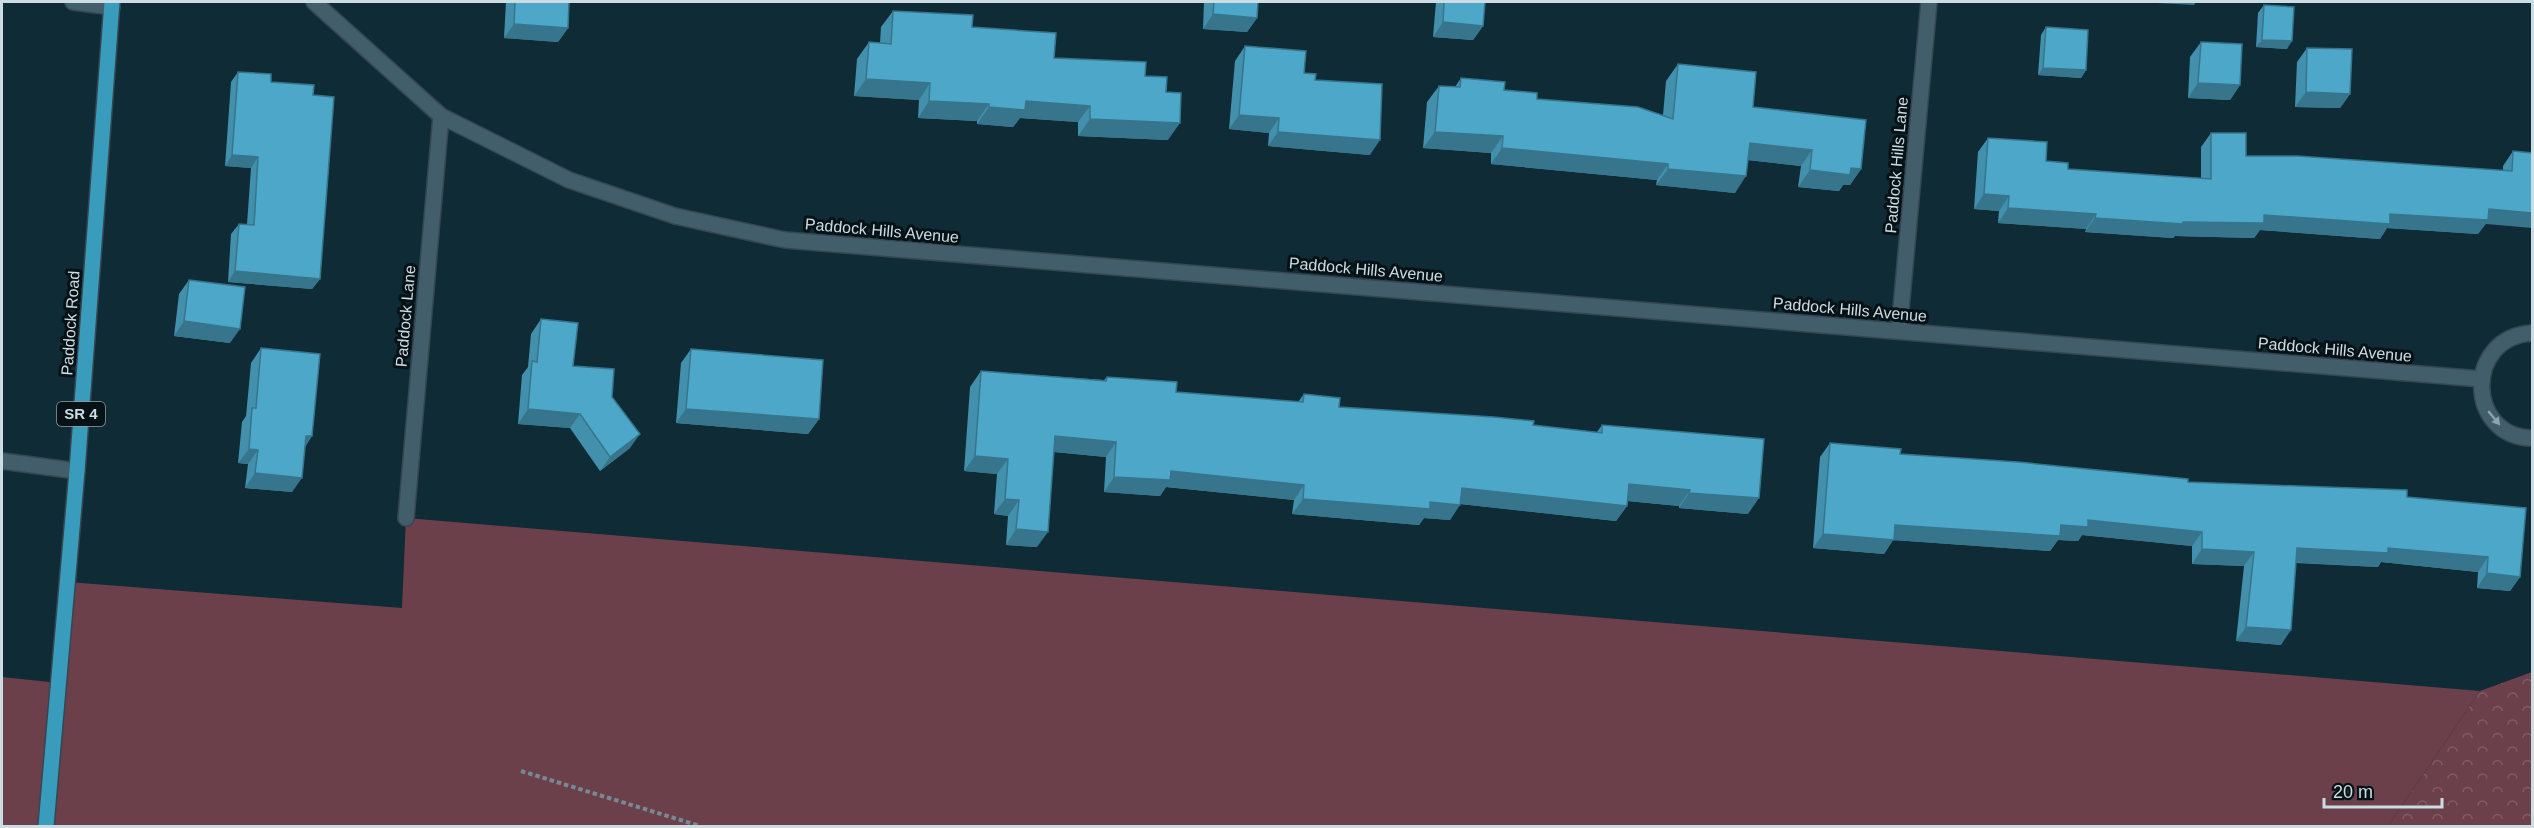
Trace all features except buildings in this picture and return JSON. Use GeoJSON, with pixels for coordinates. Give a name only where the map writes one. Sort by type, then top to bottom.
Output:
{"type":"FeatureCollection","features":[{"type":"Feature","properties":{"kind":"main road","name":"Paddock Road"},"geometry":{"type":"LineString","coordinates":[[46,826],[77,471],[112,4]]}},
{"type":"Feature","properties":{"kind":"street"},"geometry":{"type":"LineString","coordinates":[[73,2],[112,4]]}},
{"type":"Feature","properties":{"kind":"street","name":"Paddock Hills Avenue"},"geometry":{"type":"LineString","coordinates":[[314,2],[441,116],[568,180],[675,216],[785,240],[2481,379]]}},
{"type":"Feature","properties":{"kind":"street","name":"Paddock Hills Lane"},"geometry":{"type":"LineString","coordinates":[[1899,331],[1929,2]]}},
{"type":"Feature","properties":{"kind":"street","name":"Paddock Lane"},"geometry":{"type":"LineString","coordinates":[[406,518],[441,116]]}},
{"type":"Feature","properties":{"kind":"street"},"geometry":{"type":"LineString","coordinates":[[2532,333],[2512,337],[2497,347],[2486,362],[2481,379],[2482,396],[2488,412],[2499,425],[2513,434],[2532,438]]}},
{"type":"Feature","properties":{"kind":"street"},"geometry":{"type":"LineString","coordinates":[[2,461],[77,471]]}},
{"type":"Feature","properties":{"kind":"path"},"geometry":{"type":"LineString","coordinates":[[521,771],[700,826]]}},
{"type":"Feature","properties":{"kind":"green space"},"geometry":{"type":"Polygon","coordinates":[[[406,518],[2480,691],[2388,826],[2,826],[2,677],[59,683],[68,582],[402,608],[406,518]]]}},
{"type":"Feature","properties":{"kind":"green space"},"geometry":{"type":"Polygon","coordinates":[[[2532,672],[2532,826],[2388,826],[2480,691],[2532,672]]]}}]}
